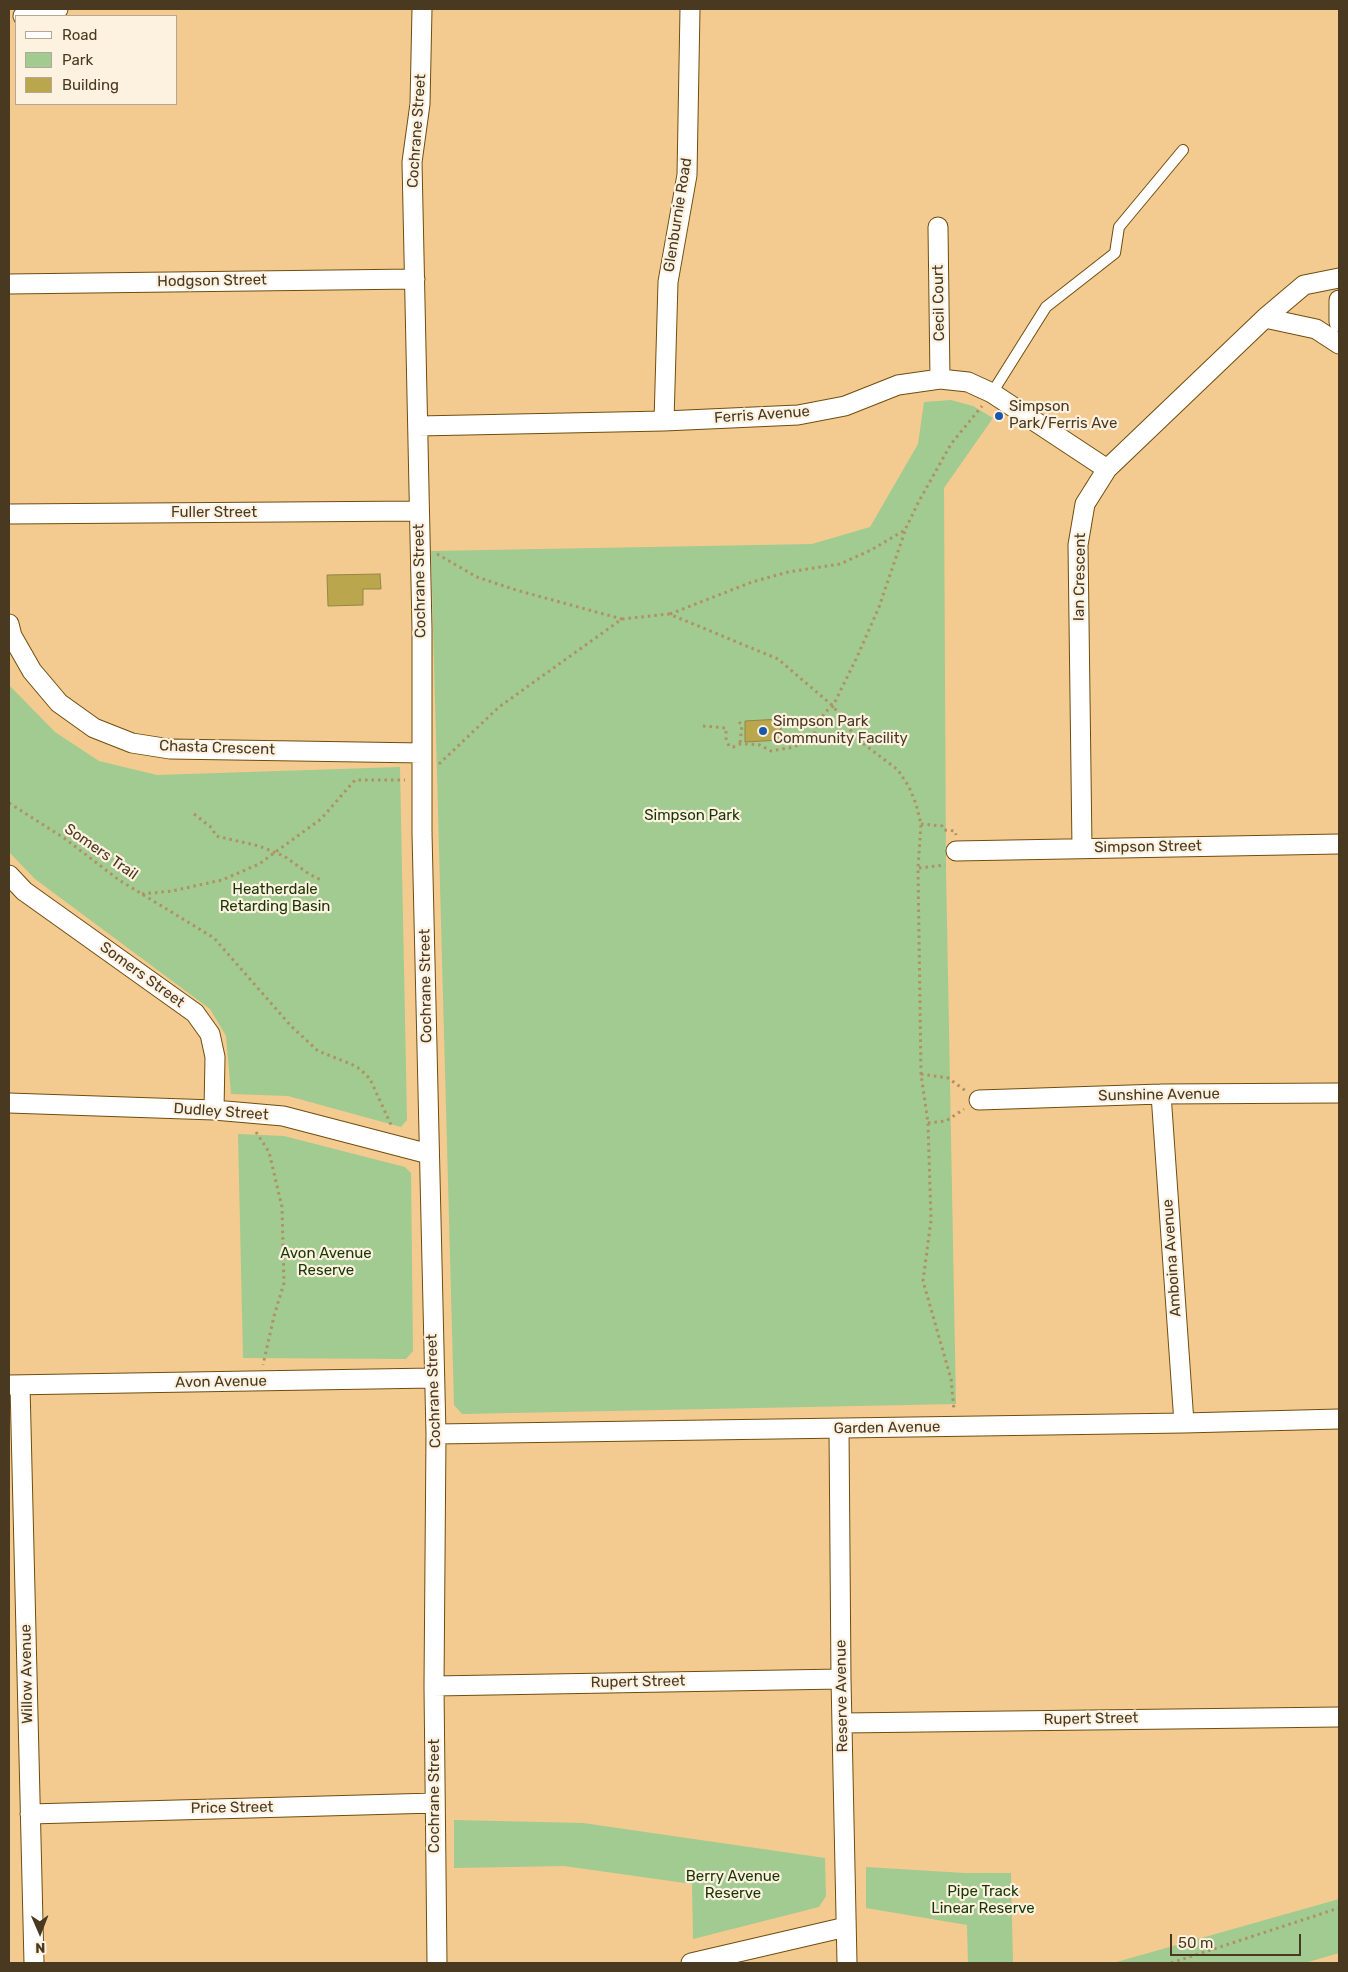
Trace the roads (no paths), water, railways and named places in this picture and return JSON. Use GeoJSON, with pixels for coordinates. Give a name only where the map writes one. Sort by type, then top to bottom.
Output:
{"type":"FeatureCollection","features":[{"type":"Feature","properties":{"kind":"street"},"geometry":{"type":"LineString","coordinates":[[28,15],[58,9]]}},
{"type":"Feature","properties":{"kind":"street","name":"Cochrane Street"},"geometry":{"type":"LineString","coordinates":[[422,9],[420,104],[412,162],[433,1378],[436,1434],[434,1803],[437,1963]]}},
{"type":"Feature","properties":{"kind":"street","name":"Glenburnie Road"},"geometry":{"type":"LineString","coordinates":[[664,421],[668,282],[687,175],[690,9]]}},
{"type":"Feature","properties":{"kind":"street","name":"Cecil Court"},"geometry":{"type":"LineString","coordinates":[[938,227],[940,379]]}},
{"type":"Feature","properties":{"kind":"street","name":"Ian Crescent"},"geometry":{"type":"LineString","coordinates":[[1082,848],[1078,545],[1084,504],[1106,470],[1265,318],[1304,285],[1339,278]]}},
{"type":"Feature","properties":{"kind":"street","name":"Hodgson Street"},"geometry":{"type":"LineString","coordinates":[[9,284],[415,279]]}},
{"type":"Feature","properties":{"kind":"street"},"geometry":{"type":"LineString","coordinates":[[1339,300],[1339,322]]}},
{"type":"Feature","properties":{"kind":"street"},"geometry":{"type":"LineString","coordinates":[[1265,318],[1316,330],[1339,344]]}},
{"type":"Feature","properties":{"kind":"street","name":"Ferris Avenue"},"geometry":{"type":"LineString","coordinates":[[418,426],[664,421],[798,415],[845,406],[898,385],[940,379],[968,382],[992,393],[1106,470]]}},
{"type":"Feature","properties":{"kind":"street","name":"Fuller Street"},"geometry":{"type":"LineString","coordinates":[[9,514],[419,511]]}},
{"type":"Feature","properties":{"kind":"street","name":"Chasta Crescent"},"geometry":{"type":"LineString","coordinates":[[9,624],[12,636],[32,671],[59,702],[94,728],[132,743],[170,749],[422,753]]}},
{"type":"Feature","properties":{"kind":"street","name":"Simpson Street"},"geometry":{"type":"LineString","coordinates":[[956,851],[1339,844]]}},
{"type":"Feature","properties":{"kind":"street","name":"Somers Street"},"geometry":{"type":"LineString","coordinates":[[9,875],[24,891],[195,1013],[210,1034],[215,1057],[214,1110]]}},
{"type":"Feature","properties":{"kind":"street","name":"Sunshine Avenue"},"geometry":{"type":"LineString","coordinates":[[979,1100],[1161,1094],[1339,1093]]}},
{"type":"Feature","properties":{"kind":"street","name":"Amboina Avenue"},"geometry":{"type":"LineString","coordinates":[[1161,1094],[1184,1423]]}},
{"type":"Feature","properties":{"kind":"street","name":"Dudley Street"},"geometry":{"type":"LineString","coordinates":[[9,1103],[214,1110],[283,1116],[429,1154]]}},
{"type":"Feature","properties":{"kind":"street","name":"Avon Avenue"},"geometry":{"type":"LineString","coordinates":[[14,1385],[433,1378]]}},
{"type":"Feature","properties":{"kind":"street","name":"Willow Avenue"},"geometry":{"type":"LineString","coordinates":[[14,1385],[34,1963]]}},
{"type":"Feature","properties":{"kind":"street","name":"Garden Avenue"},"geometry":{"type":"LineString","coordinates":[[436,1434],[839,1429],[1339,1419]]}},
{"type":"Feature","properties":{"kind":"street","name":"Reserve Avenue"},"geometry":{"type":"LineString","coordinates":[[839,1429],[841,1679],[847,1963]]}},
{"type":"Feature","properties":{"kind":"street","name":"Rupert Street"},"geometry":{"type":"LineString","coordinates":[[434,1686],[841,1679]]}},
{"type":"Feature","properties":{"kind":"street","name":"Rupert Street"},"geometry":{"type":"LineString","coordinates":[[843,1723],[1339,1717]]}},
{"type":"Feature","properties":{"kind":"street","name":"Price Street"},"geometry":{"type":"LineString","coordinates":[[30,1814],[434,1803]]}},
{"type":"Feature","properties":{"kind":"street"},"geometry":{"type":"LineString","coordinates":[[691,1963],[846,1927]]}},
{"type":"Feature","properties":{"kind":"lane"},"geometry":{"type":"LineString","coordinates":[[992,393],[1046,307],[1115,253],[1119,227],[1183,150]]}},
{"type":"Feature","properties":{"kind":"place","name":"Simpson Park/Ferris Ave"},"geometry":{"type":"Point","coordinates":[999,416]}},
{"type":"Feature","properties":{"kind":"place","name":"Simpson Park Community Facility"},"geometry":{"type":"Point","coordinates":[763,731]}},
{"type":"Feature","properties":{"kind":"park label","name":"Simpson Park"},"geometry":{"type":"Point","coordinates":[692,816]}},
{"type":"Feature","properties":{"kind":"park label","name":"Heatherdale Retarding Basin"},"geometry":{"type":"Point","coordinates":[275,898]}},
{"type":"Feature","properties":{"kind":"park label","name":"Avon Avenue Reserve"},"geometry":{"type":"Point","coordinates":[326,1262]}},
{"type":"Feature","properties":{"kind":"park label","name":"Berry Avenue Reserve"},"geometry":{"type":"Point","coordinates":[733,1886]}},
{"type":"Feature","properties":{"kind":"park label","name":"Pipe Track Linear Reserve"},"geometry":{"type":"Point","coordinates":[983,1900]}}]}
